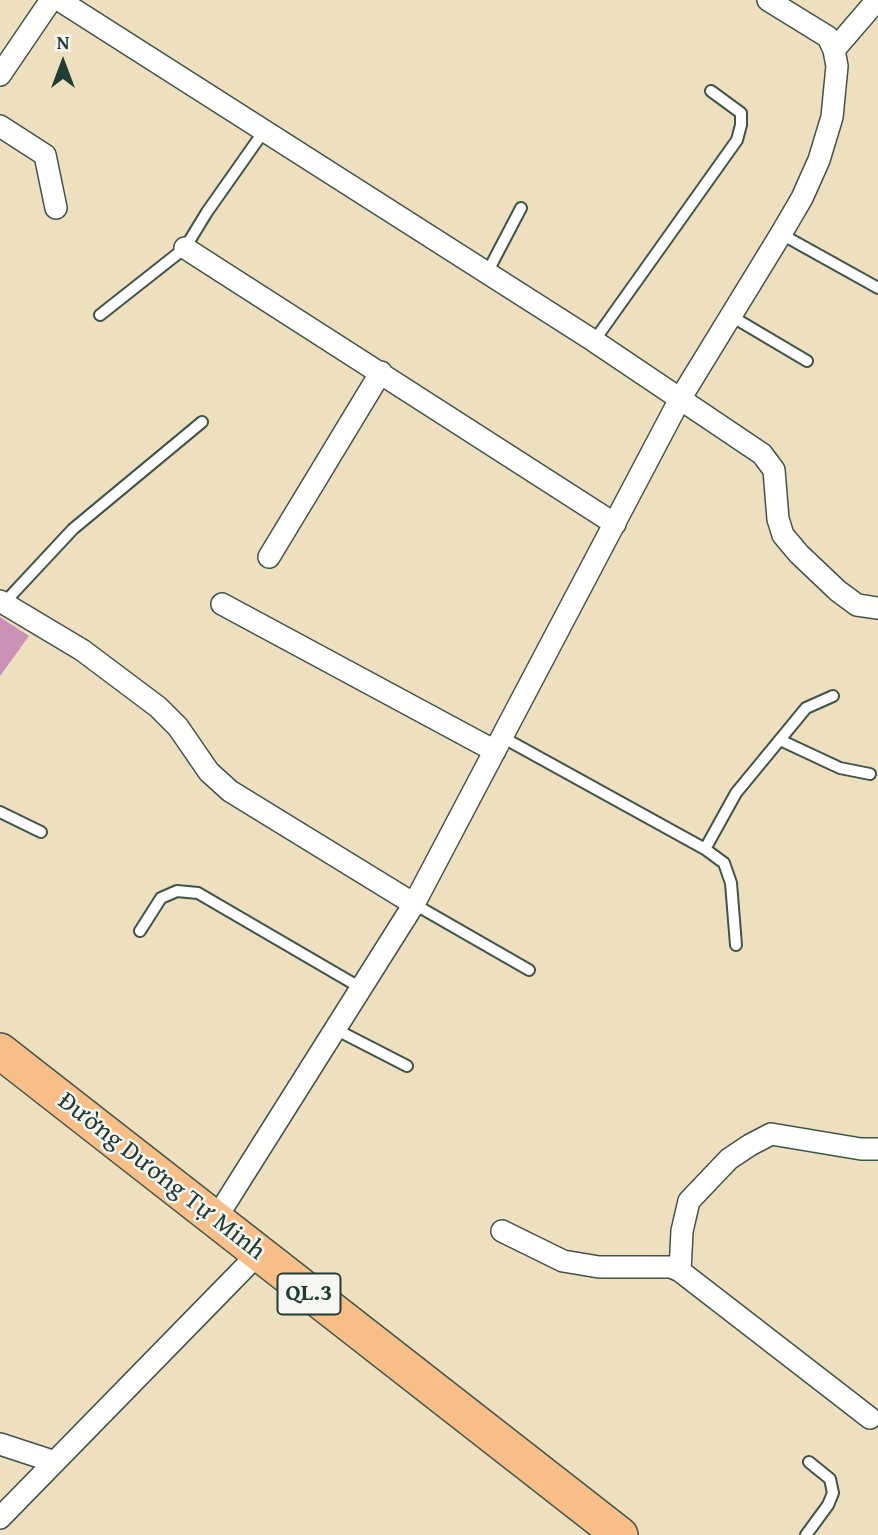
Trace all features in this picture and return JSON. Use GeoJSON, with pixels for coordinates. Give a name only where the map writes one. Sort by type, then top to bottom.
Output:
{"type":"FeatureCollection","features":[{"type":"Feature","properties":{"kind":"highway","name":"Đường Dương Tự Minh"},"geometry":{"type":"LineString","coordinates":[[0,1051],[620,1535]]}},
{"type":"Feature","properties":{"kind":"street"},"geometry":{"type":"LineString","coordinates":[[0,75],[51,0]]}},
{"type":"Feature","properties":{"kind":"street"},"geometry":{"type":"LineString","coordinates":[[59,0],[594,341],[762,454],[774,470],[777,511],[783,535],[838,591],[857,605],[878,608]]}},
{"type":"Feature","properties":{"kind":"street"},"geometry":{"type":"LineString","coordinates":[[215,1220],[414,904],[680,399],[802,198],[819,160],[832,117],[837,66],[828,37],[768,0]]}},
{"type":"Feature","properties":{"kind":"street"},"geometry":{"type":"LineString","coordinates":[[834,50],[877,0]]}},
{"type":"Feature","properties":{"kind":"street"},"geometry":{"type":"LineString","coordinates":[[0,126],[45,155],[56,208]]}},
{"type":"Feature","properties":{"kind":"street"},"geometry":{"type":"LineString","coordinates":[[185,248],[615,524]]}},
{"type":"Feature","properties":{"kind":"street"},"geometry":{"type":"LineString","coordinates":[[269,557],[381,372]]}},
{"type":"Feature","properties":{"kind":"street"},"geometry":{"type":"LineString","coordinates":[[1,604],[82,650],[158,707],[178,727],[209,772],[230,791],[414,904]]}},
{"type":"Feature","properties":{"kind":"street"},"geometry":{"type":"LineString","coordinates":[[222,604],[498,744]]}},
{"type":"Feature","properties":{"kind":"street"},"geometry":{"type":"LineString","coordinates":[[680,1271],[682,1231],[689,1201],[729,1159],[750,1145],[771,1134],[861,1149],[878,1149]]}},
{"type":"Feature","properties":{"kind":"street"},"geometry":{"type":"LineString","coordinates":[[502,1231],[563,1261],[599,1268],[671,1268],[680,1271],[870,1418]]}},
{"type":"Feature","properties":{"kind":"street"},"geometry":{"type":"LineString","coordinates":[[0,1518],[258,1254]]}},
{"type":"Feature","properties":{"kind":"street"},"geometry":{"type":"LineString","coordinates":[[0,1444],[55,1462]]}},
{"type":"Feature","properties":{"kind":"lane"},"geometry":{"type":"LineString","coordinates":[[594,341],[737,140],[741,125],[740,113],[711,91]]}},
{"type":"Feature","properties":{"kind":"lane"},"geometry":{"type":"LineString","coordinates":[[100,315],[185,248],[264,131]]}},
{"type":"Feature","properties":{"kind":"lane"},"geometry":{"type":"LineString","coordinates":[[487,273],[521,208]]}},
{"type":"Feature","properties":{"kind":"lane"},"geometry":{"type":"LineString","coordinates":[[781,234],[878,288]]}},
{"type":"Feature","properties":{"kind":"lane"},"geometry":{"type":"LineString","coordinates":[[731,316],[807,361]]}},
{"type":"Feature","properties":{"kind":"lane"},"geometry":{"type":"LineString","coordinates":[[1,604],[73,529],[202,422]]}},
{"type":"Feature","properties":{"kind":"lane"},"geometry":{"type":"LineString","coordinates":[[705,849],[736,793],[779,740],[806,708],[833,696]]}},
{"type":"Feature","properties":{"kind":"lane"},"geometry":{"type":"LineString","coordinates":[[779,740],[840,768],[870,774]]}},
{"type":"Feature","properties":{"kind":"lane"},"geometry":{"type":"LineString","coordinates":[[498,744],[705,849],[724,863],[731,883],[736,945]]}},
{"type":"Feature","properties":{"kind":"lane"},"geometry":{"type":"LineString","coordinates":[[0,812],[41,832]]}},
{"type":"Feature","properties":{"kind":"lane"},"geometry":{"type":"LineString","coordinates":[[140,931],[161,898],[177,891],[198,893],[361,988]]}},
{"type":"Feature","properties":{"kind":"lane"},"geometry":{"type":"LineString","coordinates":[[414,904],[529,970]]}},
{"type":"Feature","properties":{"kind":"lane"},"geometry":{"type":"LineString","coordinates":[[335,1029],[407,1066]]}},
{"type":"Feature","properties":{"kind":"lane"},"geometry":{"type":"LineString","coordinates":[[806,1535],[828,1505],[833,1493],[830,1479],[809,1462]]}},
{"type":"Feature","properties":{"kind":"building"},"geometry":{"type":"Polygon","coordinates":[[[0,617],[29,636],[0,676],[0,617]]]}}]}
